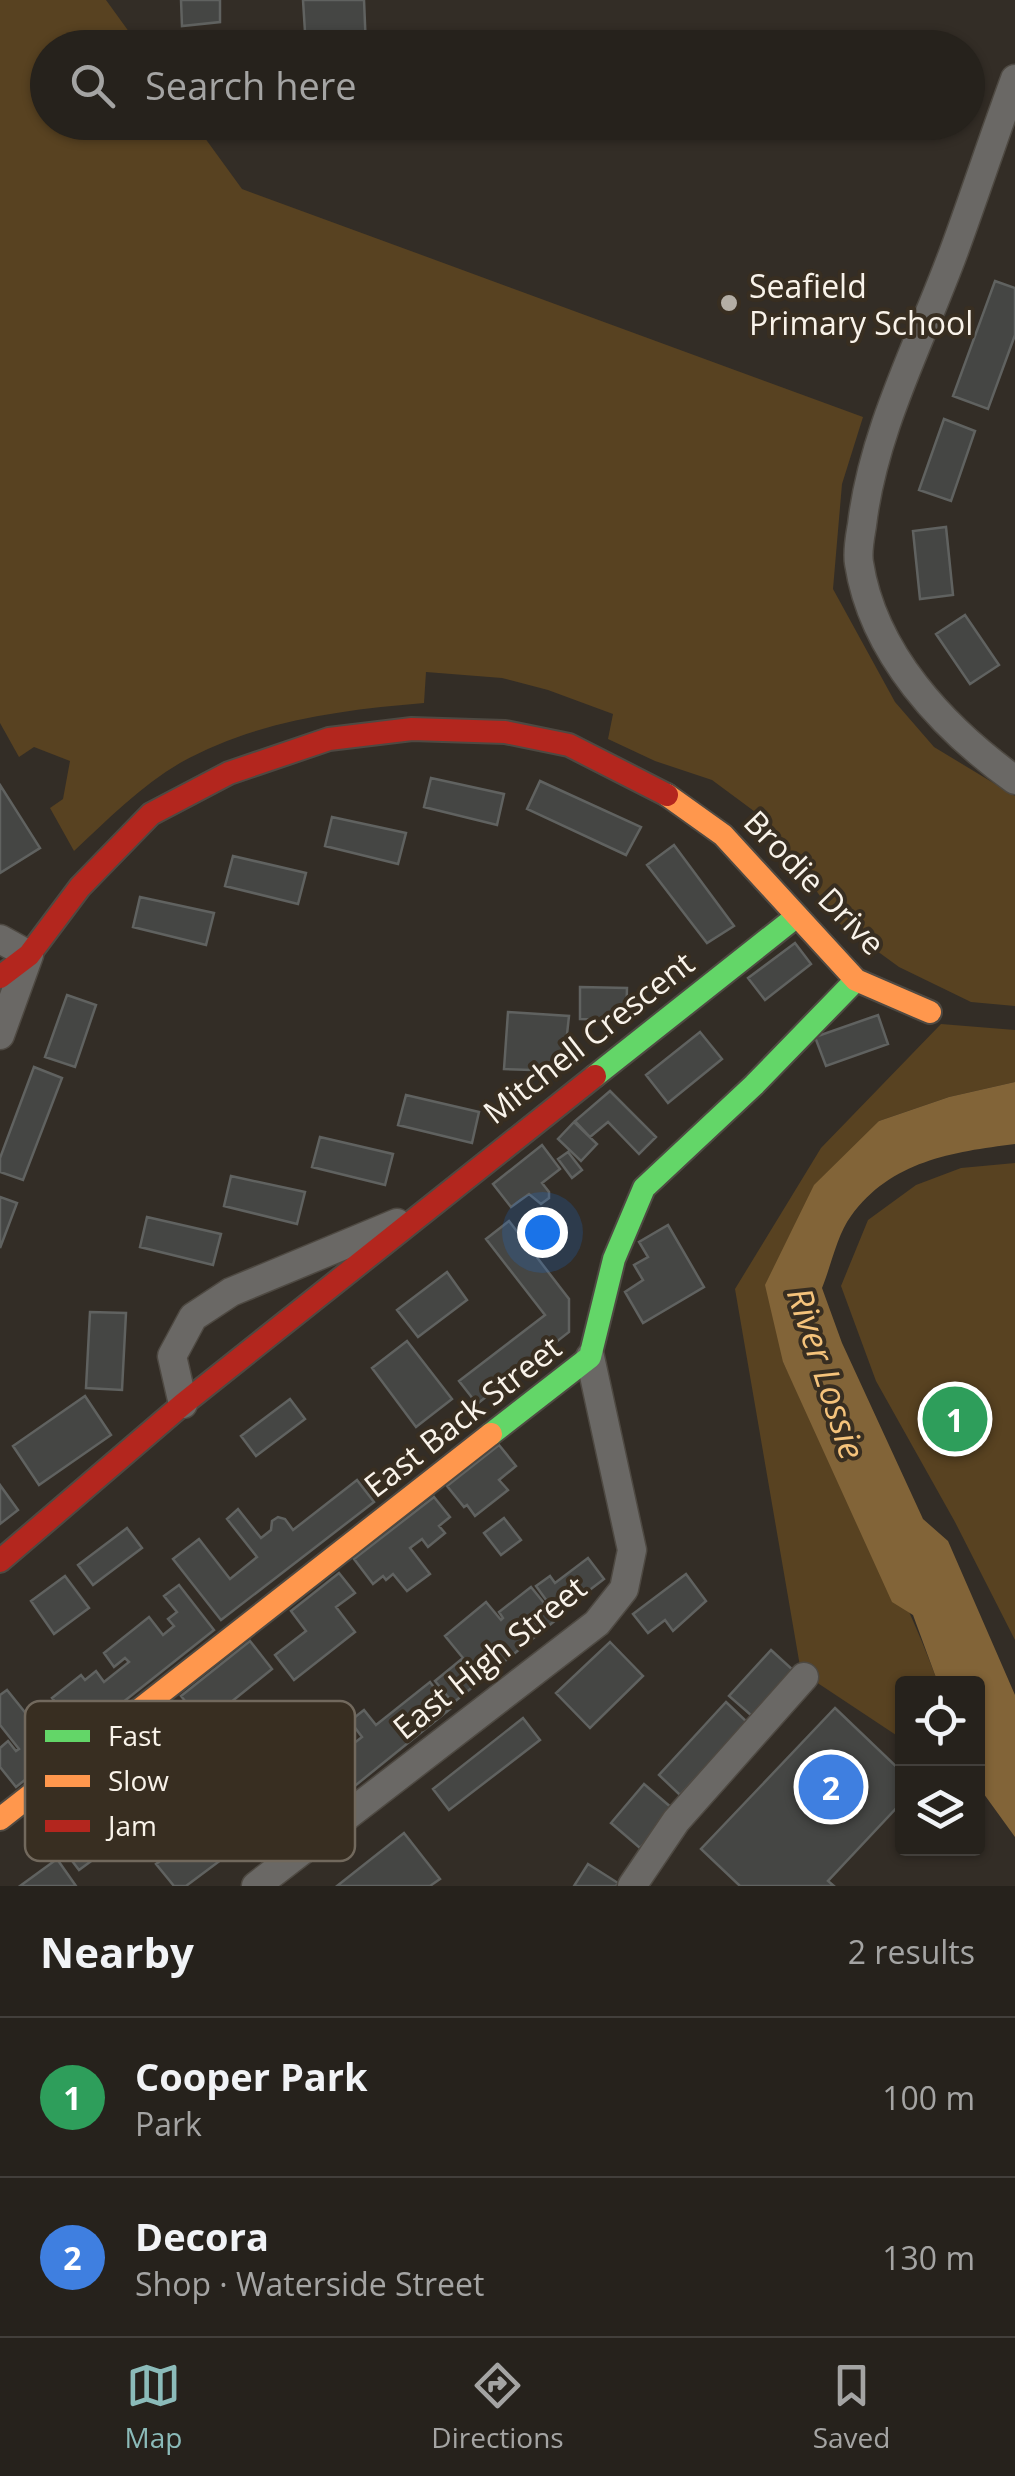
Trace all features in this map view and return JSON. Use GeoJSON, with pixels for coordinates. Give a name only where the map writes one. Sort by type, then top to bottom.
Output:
{"type":"FeatureCollection","features":[{"type":"Feature","properties":{"kind":"street"},"geometry":{"type":"LineString","coordinates":[[1012,96],[886,428],[866,491],[858,559],[869,604],[901,669],[938,714],[1015,780]]}},
{"type":"Feature","properties":{"kind":"street","name":"Brodie Drive"},"geometry":{"type":"LineString","coordinates":[[0,977],[28,955],[80,887],[151,814],[229,773],[329,739],[412,729],[505,732],[569,745],[658,788],[723,835],[856,980],[930,1012]]}},
{"type":"Feature","properties":{"kind":"street","name":"Mitchell Crescent"},"geometry":{"type":"LineString","coordinates":[[0,1561],[183,1404],[798,916]]}},
{"type":"Feature","properties":{"kind":"street"},"geometry":{"type":"LineString","coordinates":[[0,939],[28,955]]}},
{"type":"Feature","properties":{"kind":"street","name":"Brodie Drive"},"geometry":{"type":"LineString","coordinates":[[0,1035],[28,955]]}},
{"type":"Feature","properties":{"kind":"street","name":"East Back Street"},"geometry":{"type":"LineString","coordinates":[[151,1701],[590,1357],[614,1259],[644,1188],[754,1085],[856,980]]}},
{"type":"Feature","properties":{"kind":"street","name":"Mitchell Crescent"},"geometry":{"type":"LineString","coordinates":[[183,1404],[172,1356],[192,1317],[231,1292],[422,1213]]}},
{"type":"Feature","properties":{"kind":"street","name":"East High Street"},"geometry":{"type":"LineString","coordinates":[[355,1810],[597,1623],[624,1589],[632,1550],[590,1357]]}},
{"type":"Feature","properties":{"kind":"street"},"geometry":{"type":"LineString","coordinates":[[632,1886],[676,1820],[804,1677]]}},
{"type":"Feature","properties":{"kind":"street","name":"East Back Street"},"geometry":{"type":"LineString","coordinates":[[0,1819],[25,1799]]}},
{"type":"Feature","properties":{"kind":"street","name":"East High Street"},"geometry":{"type":"LineString","coordinates":[[256,1886],[288,1861]]}},
{"type":"Feature","properties":{"kind":"shaded area"},"geometry":{"type":"Polygon","coordinates":[[[0,0],[106,0],[128,30],[30,30],[30,140],[206,140],[242,189],[863,417],[842,484],[833,589],[895,702],[934,747],[1015,796],[1015,1006],[971,1002],[899,967],[840,924],[766,820],[712,780],[655,761],[608,739],[613,714],[548,690],[502,678],[426,672],[424,703],[361,709],[268,727],[180,763],[125,804],[74,851],[50,808],[63,799],[70,761],[34,747],[19,757],[0,723],[0,0]]]}},
{"type":"Feature","properties":{"kind":"shaded area"},"geometry":{"type":"Polygon","coordinates":[[[941,1024],[1015,1030],[1015,1082],[949,1097],[879,1121],[783,1362],[885,1561],[935,1676],[895,1676],[895,1734],[801,1672],[735,1289],[821,1148],[941,1024]]]}},
{"type":"Feature","properties":{"kind":"shaded area"},"geometry":{"type":"Polygon","coordinates":[[[1015,1163],[1015,1640],[876,1381],[841,1286],[868,1220],[916,1185],[961,1168],[1015,1163]]]}},
{"type":"Feature","properties":{"kind":"water","name":"River Lossie"},"geometry":{"type":"Polygon","coordinates":[[[1015,1082],[1015,1144],[924,1162],[885,1183],[867,1197],[846,1224],[822,1288],[842,1343],[923,1519],[948,1541],[1015,1695],[1015,1837],[985,1796],[985,1676],[935,1676],[913,1615],[892,1602],[783,1362],[765,1285],[814,1185],[879,1121],[949,1097],[1015,1082]]]}},
{"type":"Feature","properties":{"kind":"building"},"geometry":{"type":"Polygon","coordinates":[[[181,0],[220,0],[220,22],[182,26],[181,0]]]}},
{"type":"Feature","properties":{"kind":"building"},"geometry":{"type":"Polygon","coordinates":[[[303,0],[364,0],[365,30],[305,30],[303,0]]]}},
{"type":"Feature","properties":{"kind":"building"},"geometry":{"type":"Polygon","coordinates":[[[995,281],[1015,288],[1015,335],[988,409],[953,396],[995,281]]]}},
{"type":"Feature","properties":{"kind":"building"},"geometry":{"type":"Polygon","coordinates":[[[944,419],[975,431],[951,501],[919,490],[944,419]]]}},
{"type":"Feature","properties":{"kind":"building"},"geometry":{"type":"Polygon","coordinates":[[[946,527],[953,595],[920,599],[913,531],[946,527]]]}},
{"type":"Feature","properties":{"kind":"building"},"geometry":{"type":"Polygon","coordinates":[[[965,615],[999,665],[970,684],[936,634],[965,615]]]}},
{"type":"Feature","properties":{"kind":"building"},"geometry":{"type":"Polygon","coordinates":[[[431,778],[504,794],[497,825],[424,807],[431,778]]]}},
{"type":"Feature","properties":{"kind":"building"},"geometry":{"type":"Polygon","coordinates":[[[540,781],[641,827],[626,855],[527,809],[540,781]]]}},
{"type":"Feature","properties":{"kind":"building"},"geometry":{"type":"Polygon","coordinates":[[[0,785],[40,848],[0,873],[0,785]]]}},
{"type":"Feature","properties":{"kind":"building"},"geometry":{"type":"Polygon","coordinates":[[[332,817],[406,833],[398,864],[325,846],[332,817]]]}},
{"type":"Feature","properties":{"kind":"building"},"geometry":{"type":"Polygon","coordinates":[[[674,845],[734,926],[707,943],[647,865],[674,845]]]}},
{"type":"Feature","properties":{"kind":"building"},"geometry":{"type":"Polygon","coordinates":[[[233,856],[306,873],[298,904],[225,886],[233,856]]]}},
{"type":"Feature","properties":{"kind":"building"},"geometry":{"type":"Polygon","coordinates":[[[140,897],[214,913],[206,945],[133,927],[140,897]]]}},
{"type":"Feature","properties":{"kind":"building"},"geometry":{"type":"Polygon","coordinates":[[[795,943],[811,964],[765,1000],[748,978],[795,943]]]}},
{"type":"Feature","properties":{"kind":"building"},"geometry":{"type":"Polygon","coordinates":[[[580,987],[627,988],[626,1020],[580,1019],[580,987]]]}},
{"type":"Feature","properties":{"kind":"building"},"geometry":{"type":"Polygon","coordinates":[[[67,995],[96,1005],[75,1067],[45,1057],[67,995]]]}},
{"type":"Feature","properties":{"kind":"building"},"geometry":{"type":"Polygon","coordinates":[[[508,1012],[569,1016],[563,1071],[504,1069],[508,1012]]]}},
{"type":"Feature","properties":{"kind":"building"},"geometry":{"type":"Polygon","coordinates":[[[878,1015],[888,1044],[826,1066],[815,1037],[878,1015]]]}},
{"type":"Feature","properties":{"kind":"building"},"geometry":{"type":"Polygon","coordinates":[[[700,1032],[722,1059],[668,1103],[646,1075],[700,1032]]]}},
{"type":"Feature","properties":{"kind":"building"},"geometry":{"type":"Polygon","coordinates":[[[34,1067],[62,1078],[23,1180],[0,1172],[0,1158],[34,1067]]]}},
{"type":"Feature","properties":{"kind":"building"},"geometry":{"type":"Polygon","coordinates":[[[610,1091],[656,1137],[639,1154],[608,1122],[590,1137],[575,1121],[610,1091]]]}},
{"type":"Feature","properties":{"kind":"building"},"geometry":{"type":"Polygon","coordinates":[[[406,1095],[479,1112],[472,1143],[398,1125],[406,1095]]]}},
{"type":"Feature","properties":{"kind":"building"},"geometry":{"type":"Polygon","coordinates":[[[574,1122],[597,1144],[581,1161],[558,1139],[574,1122]]]}},
{"type":"Feature","properties":{"kind":"building"},"geometry":{"type":"Polygon","coordinates":[[[320,1137],[393,1154],[385,1185],[312,1167],[320,1137]]]}},
{"type":"Feature","properties":{"kind":"building"},"geometry":{"type":"Polygon","coordinates":[[[542,1145],[560,1169],[542,1183],[549,1198],[541,1204],[529,1194],[511,1207],[493,1184],[542,1145]]]}},
{"type":"Feature","properties":{"kind":"building"},"geometry":{"type":"Polygon","coordinates":[[[568,1152],[582,1170],[572,1178],[558,1159],[568,1152]]]}},
{"type":"Feature","properties":{"kind":"building"},"geometry":{"type":"Polygon","coordinates":[[[231,1176],[305,1192],[297,1224],[224,1206],[231,1176]]]}},
{"type":"Feature","properties":{"kind":"building"},"geometry":{"type":"Polygon","coordinates":[[[0,1197],[17,1203],[0,1248],[0,1197]]]}},
{"type":"Feature","properties":{"kind":"building"},"geometry":{"type":"Polygon","coordinates":[[[147,1217],[221,1234],[213,1265],[140,1247],[147,1217]]]}},
{"type":"Feature","properties":{"kind":"building"},"geometry":{"type":"Polygon","coordinates":[[[509,1221],[569,1299],[569,1332],[477,1404],[459,1381],[545,1315],[486,1239],[509,1221]]]}},
{"type":"Feature","properties":{"kind":"building"},"geometry":{"type":"Polygon","coordinates":[[[668,1225],[704,1287],[643,1323],[625,1292],[643,1280],[634,1265],[648,1257],[639,1242],[668,1225]]]}},
{"type":"Feature","properties":{"kind":"building"},"geometry":{"type":"Polygon","coordinates":[[[447,1272],[467,1300],[418,1337],[397,1310],[447,1272]]]}},
{"type":"Feature","properties":{"kind":"building"},"geometry":{"type":"Polygon","coordinates":[[[90,1312],[126,1313],[122,1390],[86,1388],[90,1312]]]}},
{"type":"Feature","properties":{"kind":"building"},"geometry":{"type":"Polygon","coordinates":[[[407,1341],[452,1399],[416,1427],[372,1368],[407,1341]]]}},
{"type":"Feature","properties":{"kind":"building"},"geometry":{"type":"Polygon","coordinates":[[[85,1396],[111,1435],[39,1485],[13,1446],[85,1396]]]}},
{"type":"Feature","properties":{"kind":"building"},"geometry":{"type":"Polygon","coordinates":[[[290,1399],[305,1419],[256,1456],[241,1436],[290,1399]]]}},
{"type":"Feature","properties":{"kind":"building"},"geometry":{"type":"Polygon","coordinates":[[[499,1445],[516,1466],[499,1480],[508,1490],[475,1516],[447,1486],[499,1445]]]}},
{"type":"Feature","properties":{"kind":"building"},"geometry":{"type":"Polygon","coordinates":[[[357,1480],[374,1502],[221,1620],[173,1559],[199,1539],[230,1579],[257,1557],[227,1519],[238,1509],[261,1538],[278,1517],[285,1519],[293,1530],[357,1480]]]}},
{"type":"Feature","properties":{"kind":"building"},"geometry":{"type":"Polygon","coordinates":[[[0,1485],[18,1510],[0,1524],[0,1485]]]}},
{"type":"Feature","properties":{"kind":"building"},"geometry":{"type":"Polygon","coordinates":[[[434,1497],[450,1517],[439,1526],[445,1533],[428,1547],[422,1539],[410,1548],[430,1574],[407,1591],[393,1574],[373,1584],[354,1559],[434,1497]]]}},
{"type":"Feature","properties":{"kind":"building"},"geometry":{"type":"Polygon","coordinates":[[[504,1518],[521,1540],[501,1555],[484,1533],[504,1518]]]}},
{"type":"Feature","properties":{"kind":"building"},"geometry":{"type":"Polygon","coordinates":[[[127,1528],[142,1548],[93,1585],[78,1565],[127,1528]]]}},
{"type":"Feature","properties":{"kind":"building"},"geometry":{"type":"Polygon","coordinates":[[[588,1558],[604,1579],[557,1615],[536,1586],[550,1576],[555,1583],[588,1558]]]}},
{"type":"Feature","properties":{"kind":"building"},"geometry":{"type":"Polygon","coordinates":[[[339,1573],[355,1593],[336,1607],[355,1632],[294,1680],[275,1655],[306,1631],[291,1611],[339,1573]]]}},
{"type":"Feature","properties":{"kind":"building"},"geometry":{"type":"Polygon","coordinates":[[[686,1574],[706,1601],[673,1631],[665,1620],[648,1633],[633,1614],[686,1574]]]}},
{"type":"Feature","properties":{"kind":"building"},"geometry":{"type":"Polygon","coordinates":[[[65,1576],[89,1608],[54,1634],[31,1601],[65,1576]]]}},
{"type":"Feature","properties":{"kind":"building"},"geometry":{"type":"Polygon","coordinates":[[[179,1585],[214,1630],[124,1701],[54,1701],[52,1698],[81,1675],[85,1680],[96,1671],[104,1682],[129,1662],[125,1658],[114,1667],[104,1653],[149,1617],[163,1635],[174,1626],[168,1619],[177,1612],[164,1596],[179,1585]]]}},
{"type":"Feature","properties":{"kind":"building"},"geometry":{"type":"Polygon","coordinates":[[[531,1587],[557,1619],[453,1703],[435,1681],[463,1658],[445,1636],[486,1602],[501,1620],[499,1612],[531,1587]]]}},
{"type":"Feature","properties":{"kind":"building"},"geometry":{"type":"Polygon","coordinates":[[[250,1641],[272,1669],[232,1701],[185,1701],[181,1696],[250,1641]]]}},
{"type":"Feature","properties":{"kind":"building"},"geometry":{"type":"Polygon","coordinates":[[[610,1642],[643,1676],[590,1728],[556,1693],[610,1642]]]}},
{"type":"Feature","properties":{"kind":"building"},"geometry":{"type":"Polygon","coordinates":[[[771,1650],[793,1670],[752,1716],[729,1696],[771,1650]]]}},
{"type":"Feature","properties":{"kind":"building"},"geometry":{"type":"Polygon","coordinates":[[[430,1682],[450,1709],[355,1786],[355,1742],[362,1737],[355,1728],[355,1717],[364,1710],[376,1725],[430,1682]]]}},
{"type":"Feature","properties":{"kind":"building"},"geometry":{"type":"Polygon","coordinates":[[[7,1690],[25,1712],[25,1780],[16,1787],[0,1767],[0,1748],[8,1741],[16,1751],[19,1749],[0,1725],[0,1695],[7,1690]]]}},
{"type":"Feature","properties":{"kind":"building"},"geometry":{"type":"Polygon","coordinates":[[[726,1702],[747,1722],[680,1795],[659,1775],[726,1702]]]}},
{"type":"Feature","properties":{"kind":"building"},"geometry":{"type":"Polygon","coordinates":[[[835,1708],[895,1765],[895,1809],[828,1881],[834,1886],[740,1886],[701,1849],[835,1708]]]}},
{"type":"Feature","properties":{"kind":"building"},"geometry":{"type":"Polygon","coordinates":[[[523,1718],[540,1740],[449,1810],[433,1789],[523,1718]]]}},
{"type":"Feature","properties":{"kind":"building"},"geometry":{"type":"Polygon","coordinates":[[[644,1784],[673,1809],[640,1848],[611,1823],[644,1784]]]}},
{"type":"Feature","properties":{"kind":"building"},"geometry":{"type":"Polygon","coordinates":[[[404,1833],[440,1879],[430,1886],[337,1886],[404,1833]]]}},
{"type":"Feature","properties":{"kind":"building"},"geometry":{"type":"Polygon","coordinates":[[[58,1861],[76,1886],[20,1886],[58,1861]]]}},
{"type":"Feature","properties":{"kind":"building"},"geometry":{"type":"Polygon","coordinates":[[[72,1861],[91,1861],[79,1870],[72,1861]]]}},
{"type":"Feature","properties":{"kind":"building"},"geometry":{"type":"Polygon","coordinates":[[[219,1861],[186,1886],[174,1886],[156,1864],[219,1861]]]}},
{"type":"Feature","properties":{"kind":"building"},"geometry":{"type":"Polygon","coordinates":[[[588,1864],[618,1883],[616,1886],[574,1886],[588,1864]]]}},
{"type":"Feature","properties":{"kind":"traffic: fast"},"geometry":{"type":"LineString","coordinates":[[595,1076],[797,916]]}},
{"type":"Feature","properties":{"kind":"traffic: fast"},"geometry":{"type":"LineString","coordinates":[[491,1434],[590,1357],[614,1259],[644,1188],[754,1085],[856,980]]}},
{"type":"Feature","properties":{"kind":"traffic: slow"},"geometry":{"type":"LineString","coordinates":[[667,795],[723,835],[856,980],[930,1012]]}},
{"type":"Feature","properties":{"kind":"traffic: slow"},"geometry":{"type":"LineString","coordinates":[[150,1701],[491,1434]]}},
{"type":"Feature","properties":{"kind":"traffic: slow"},"geometry":{"type":"LineString","coordinates":[[0,1819],[25,1799]]}},
{"type":"Feature","properties":{"kind":"traffic: jam"},"geometry":{"type":"LineString","coordinates":[[0,977],[29,955],[80,887],[151,814],[229,773],[329,739],[412,729],[505,732],[569,745],[667,795]]}},
{"type":"Feature","properties":{"kind":"traffic: jam"},"geometry":{"type":"LineString","coordinates":[[0,1561],[183,1404],[595,1076]]}},
{"type":"Feature","properties":{"kind":"place","name":"Seafield Primary School"},"geometry":{"type":"Point","coordinates":[729,303]}},
{"type":"Feature","properties":{"kind":"place","name":"Cooper Park"},"geometry":{"type":"Point","coordinates":[955,1419]}},
{"type":"Feature","properties":{"kind":"place","name":"Decora"},"geometry":{"type":"Point","coordinates":[831,1787]}}]}
